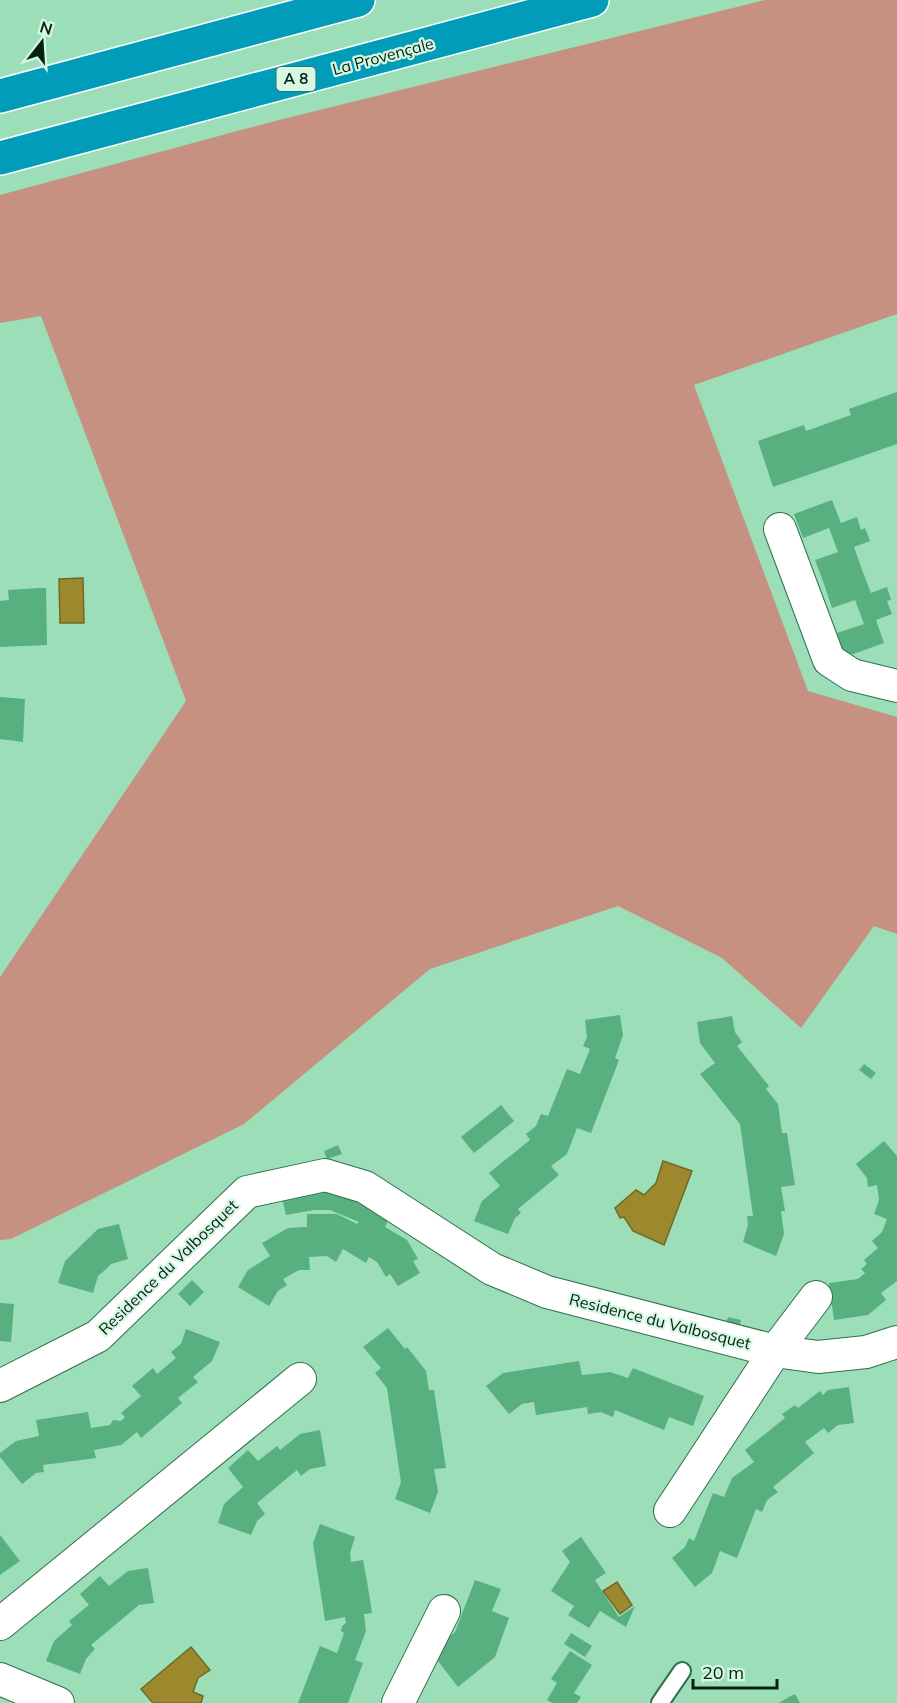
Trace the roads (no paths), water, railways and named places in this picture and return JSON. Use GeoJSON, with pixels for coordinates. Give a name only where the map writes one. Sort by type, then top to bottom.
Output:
{"type":"FeatureCollection","features":[{"type":"Feature","properties":{"kind":"highway"},"geometry":{"type":"LineString","coordinates":[[0,96],[358,0]]}},
{"type":"Feature","properties":{"kind":"highway","name":"La Provençale"},"geometry":{"type":"LineString","coordinates":[[0,158],[592,0]]}},
{"type":"Feature","properties":{"kind":"street"},"geometry":{"type":"LineString","coordinates":[[780,529],[829,660],[852,675],[897,686]]}},
{"type":"Feature","properties":{"kind":"street","name":"Residence du Valbosquet"},"geometry":{"type":"LineString","coordinates":[[0,1386],[98,1336],[247,1192],[325,1175],[364,1188],[492,1269],[547,1292],[775,1351],[818,1357],[866,1352],[897,1342]]}},
{"type":"Feature","properties":{"kind":"street","name":"Residence du Valbosquet"},"geometry":{"type":"LineString","coordinates":[[670,1511],[775,1351],[816,1297]]}},
{"type":"Feature","properties":{"kind":"street"},"geometry":{"type":"LineString","coordinates":[[0,1624],[300,1378]]}},
{"type":"Feature","properties":{"kind":"street"},"geometry":{"type":"LineString","coordinates":[[399,1703],[444,1611]]}},
{"type":"Feature","properties":{"kind":"street"},"geometry":{"type":"LineString","coordinates":[[0,1679],[58,1703]]}},
{"type":"Feature","properties":{"kind":"lane"},"geometry":{"type":"LineString","coordinates":[[660,1703],[682,1671]]}}]}
